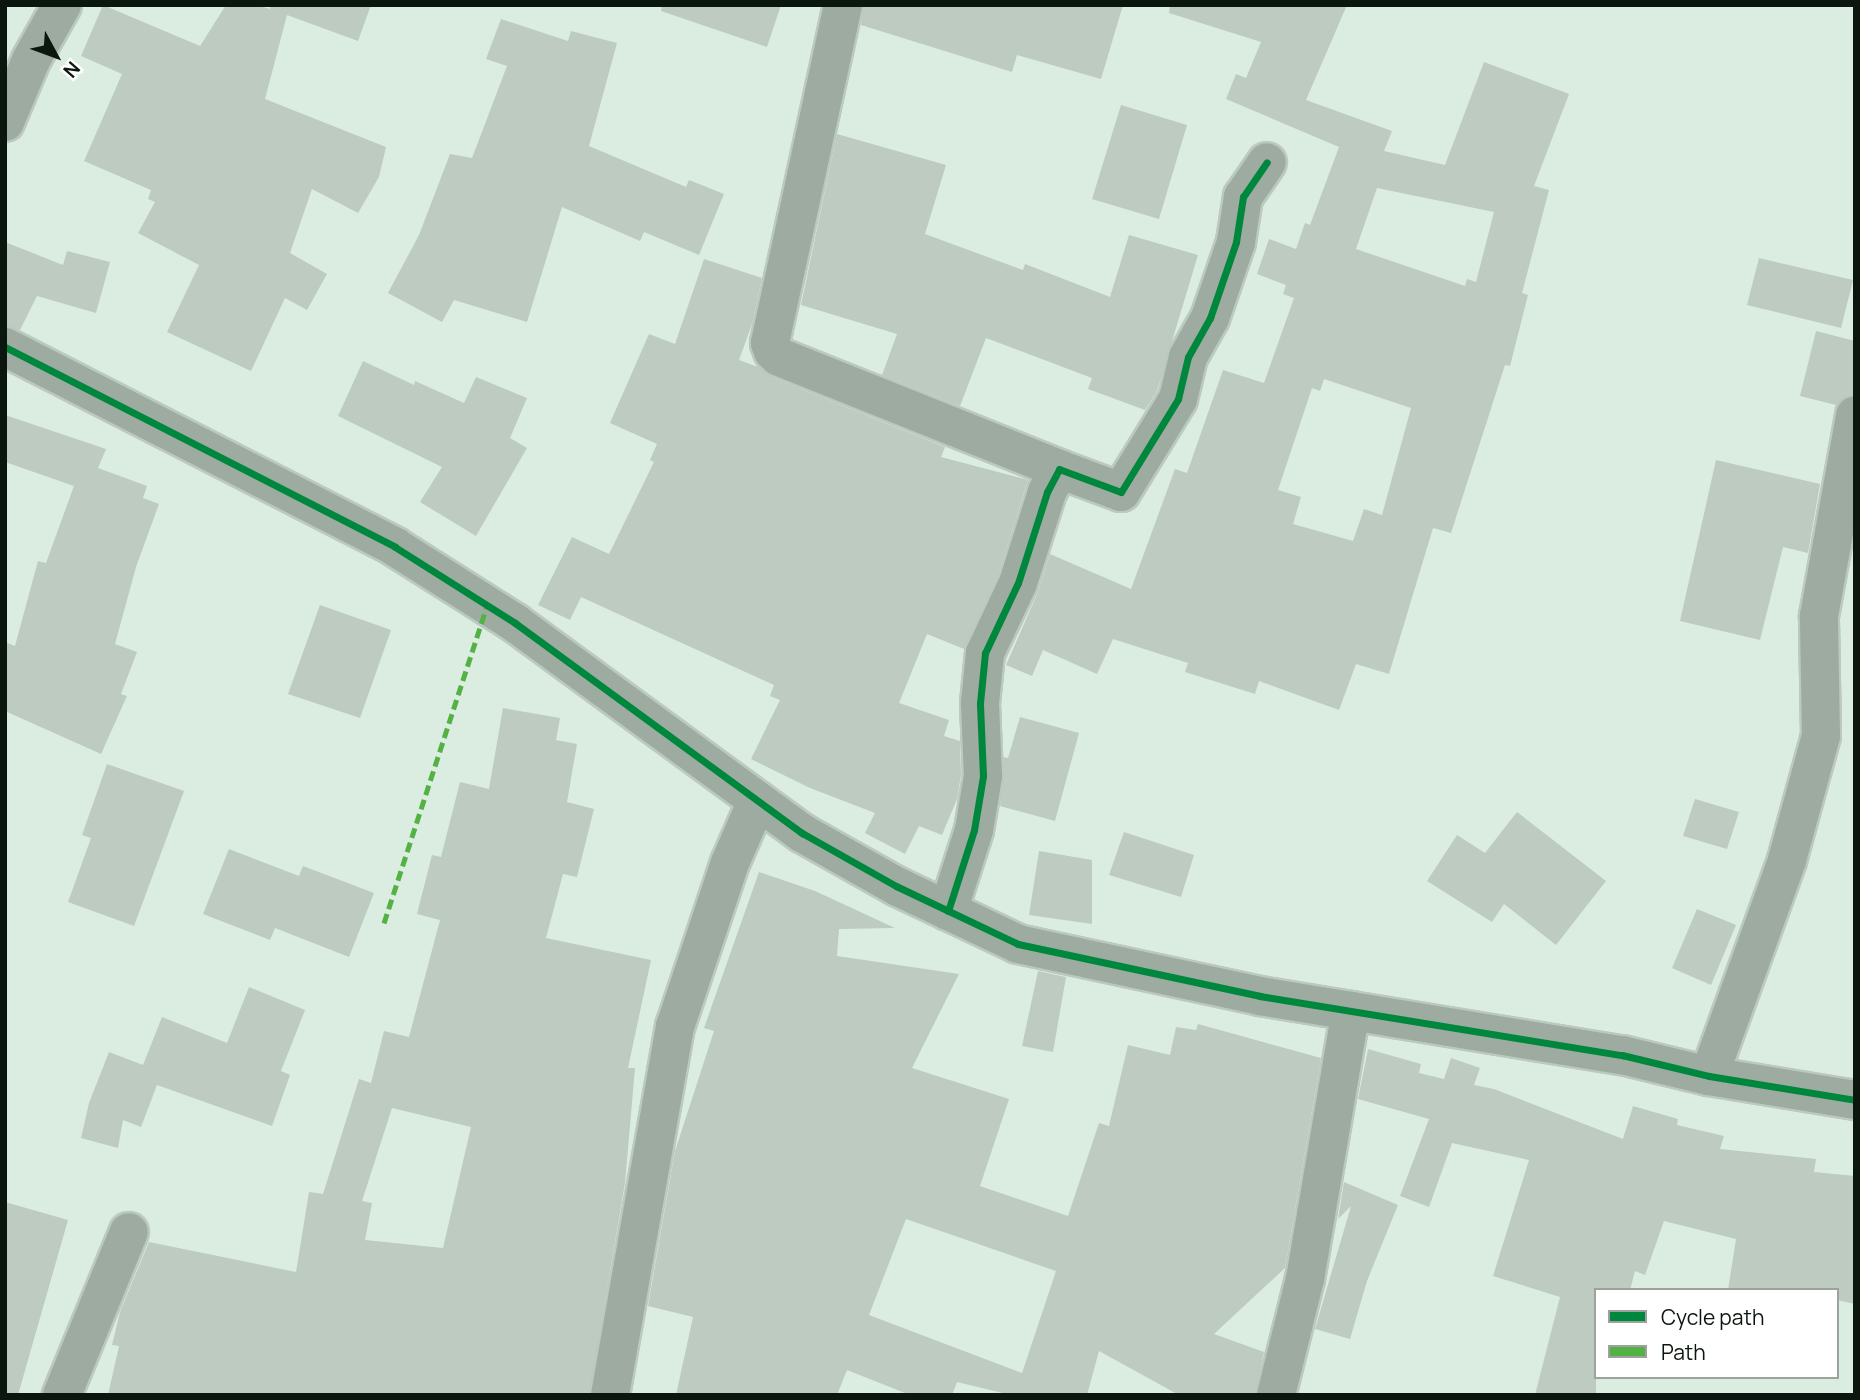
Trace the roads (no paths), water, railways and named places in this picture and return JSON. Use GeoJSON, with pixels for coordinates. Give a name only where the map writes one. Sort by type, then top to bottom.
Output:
{"type":"FeatureCollection","features":[{"type":"Feature","properties":{"kind":"street"},"geometry":{"type":"LineString","coordinates":[[5,122],[31,60],[62,5]]}},
{"type":"Feature","properties":{"kind":"street"},"geometry":{"type":"LineString","coordinates":[[842,5],[770,343],[772,351],[779,357],[1059,470],[1121,492],[1178,399],[1188,356],[1210,318],[1236,242],[1243,197],[1267,162]]}},
{"type":"Feature","properties":{"kind":"street"},"geometry":{"type":"LineString","coordinates":[[5,347],[395,547],[515,623],[802,833],[896,886],[1018,944],[1260,996],[1622,1055],[1709,1076],[1855,1100]]}},
{"type":"Feature","properties":{"kind":"street"},"geometry":{"type":"LineString","coordinates":[[1709,1076],[1787,860],[1821,736],[1819,616],[1855,415]]}},
{"type":"Feature","properties":{"kind":"street"},"geometry":{"type":"LineString","coordinates":[[948,911],[974,830],[982,776],[980,703],[985,653],[1018,583],[1047,492],[1059,470]]}},
{"type":"Feature","properties":{"kind":"street"},"geometry":{"type":"LineString","coordinates":[[610,1395],[675,1027],[730,863],[757,801]]}},
{"type":"Feature","properties":{"kind":"street"},"geometry":{"type":"LineString","coordinates":[[1276,1395],[1306,1279],[1351,1011]]}},
{"type":"Feature","properties":{"kind":"street"},"geometry":{"type":"LineString","coordinates":[[62,1395],[129,1233]]}}]}
